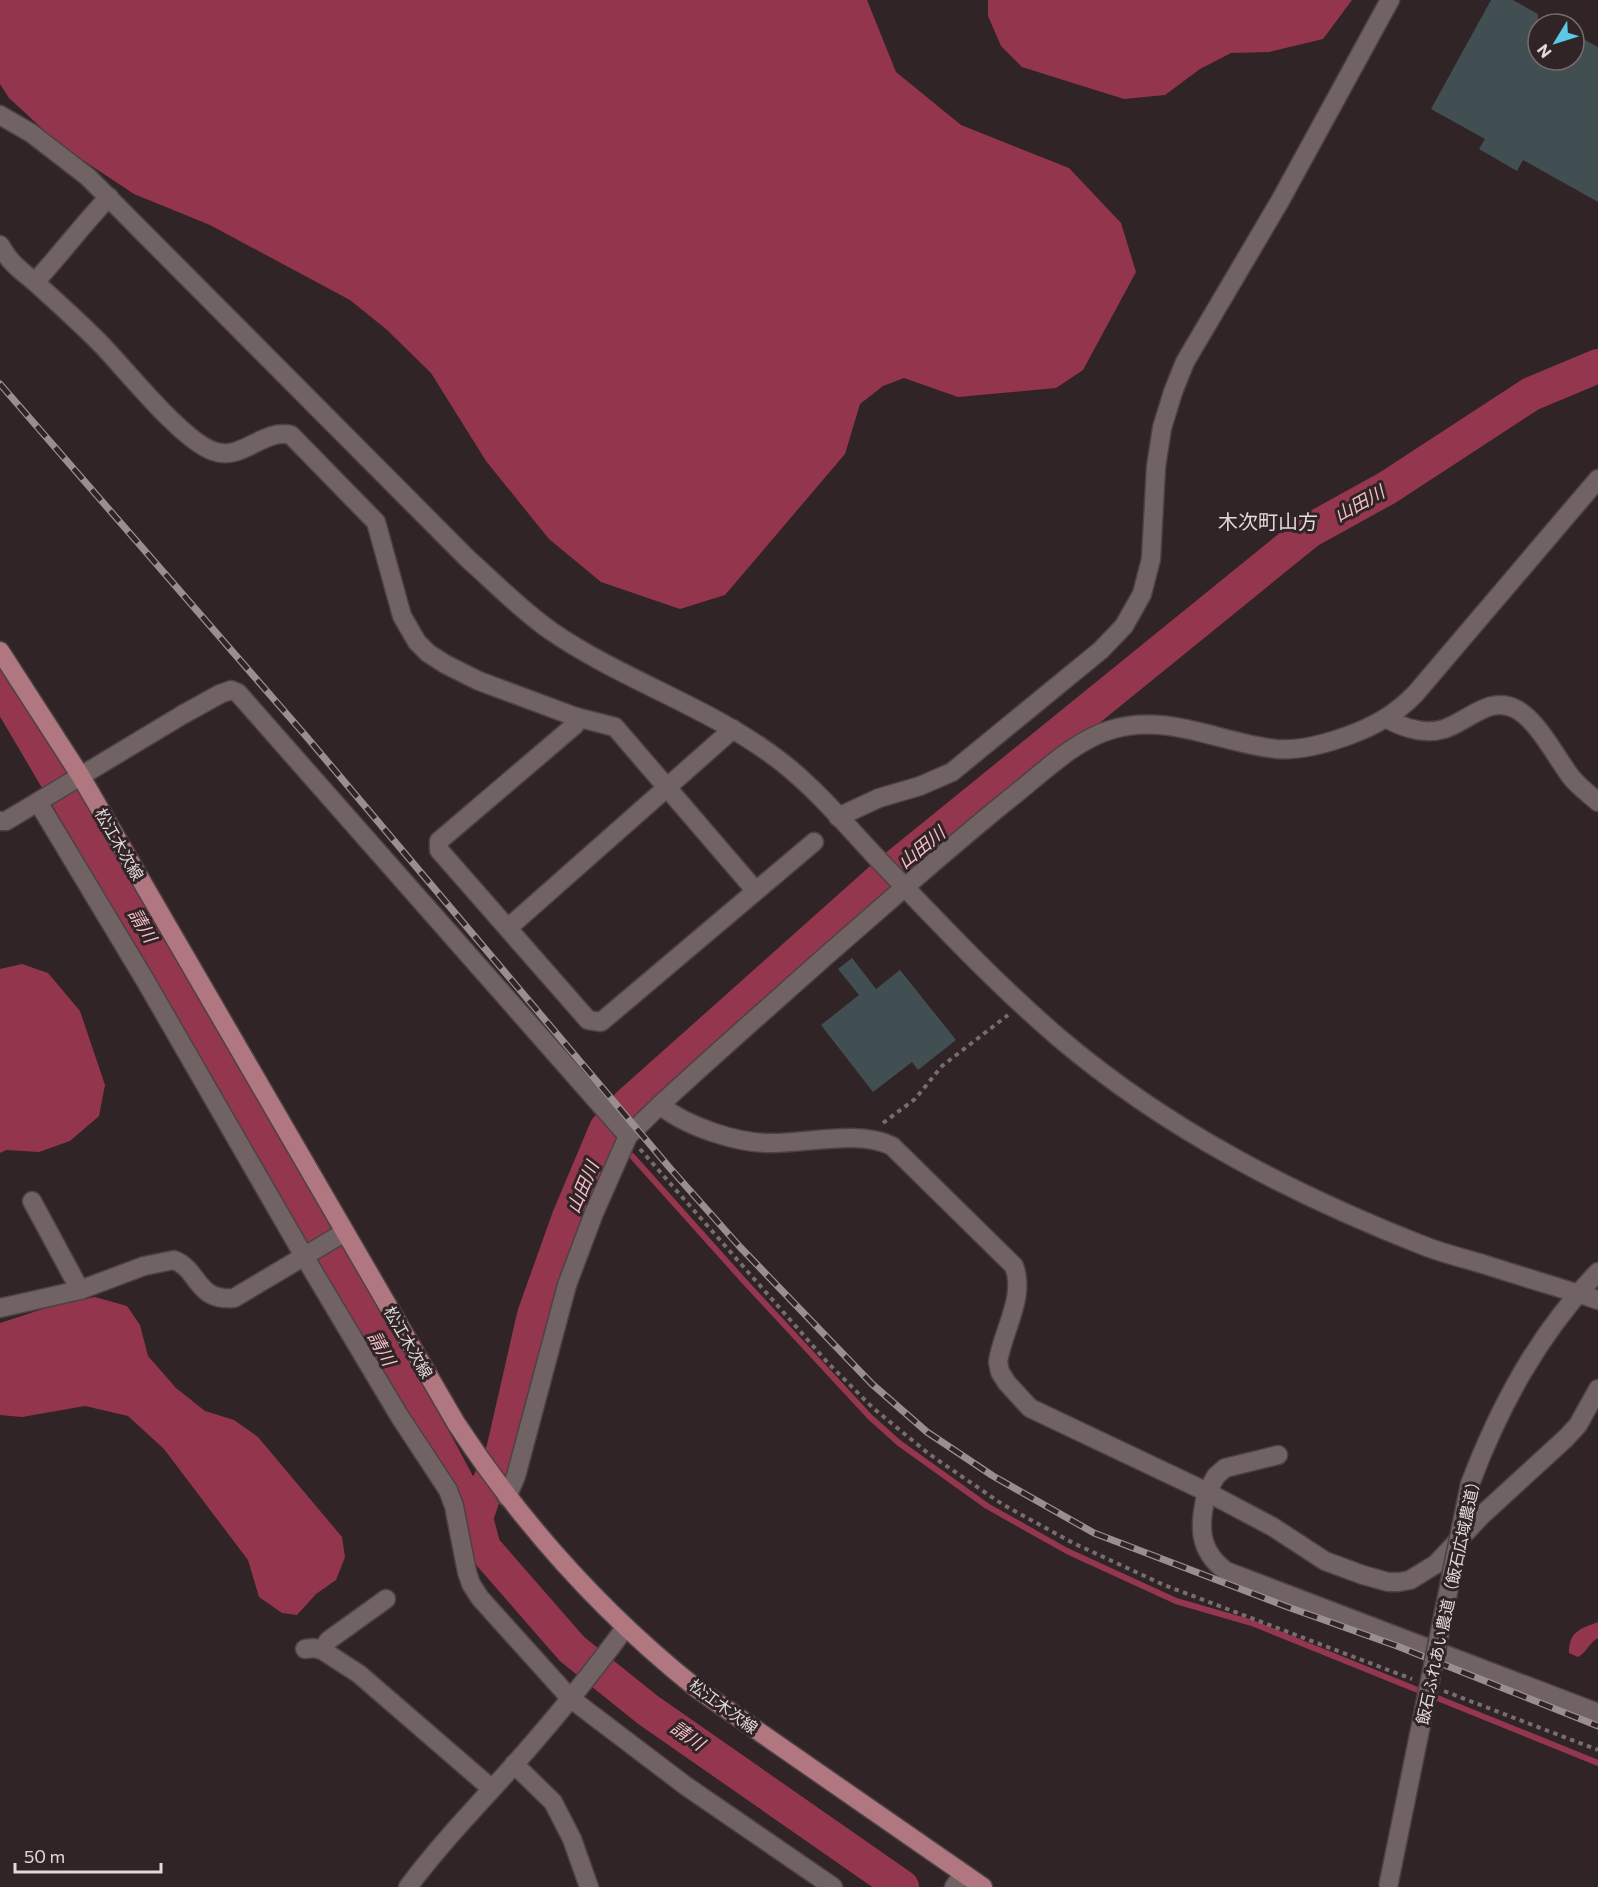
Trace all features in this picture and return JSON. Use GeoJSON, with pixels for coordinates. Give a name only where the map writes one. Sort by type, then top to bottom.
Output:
{"type":"FeatureCollection","features":[{"type":"Feature","properties":{"kind":"main road","name":"松江木次線"},"geometry":{"type":"LineString","coordinates":[[0,651],[80,775],[340,1236],[456,1423],[504,1493],[588,1591],[625,1628],[696,1688],[958,1880],[983,1887]]}},
{"type":"Feature","properties":{"kind":"street"},"geometry":{"type":"LineString","coordinates":[[838,818],[879,798],[920,786],[952,772],[1101,650],[1124,626],[1142,594],[1151,559],[1156,467],[1162,428],[1185,362],[1280,201],[1390,0]]}},
{"type":"Feature","properties":{"kind":"street"},"geometry":{"type":"LineString","coordinates":[[0,115],[57,152],[109,197],[468,559],[510,598],[550,630],[590,654],[733,729],[785,765],[975,960],[1057,1036],[1114,1083],[1224,1154],[1288,1187],[1430,1248],[1598,1300]]}},
{"type":"Feature","properties":{"kind":"street"},"geometry":{"type":"LineString","coordinates":[[35,282],[61,254],[82,225],[109,197]]}},
{"type":"Feature","properties":{"kind":"street"},"geometry":{"type":"LineString","coordinates":[[0,245],[13,264],[97,340],[174,422],[196,442],[211,451],[234,454],[279,434],[291,435],[376,522],[402,616],[417,642],[428,653],[479,681],[576,717],[615,727],[755,890]]}},
{"type":"Feature","properties":{"kind":"street"},"geometry":{"type":"LineString","coordinates":[[504,1493],[516,1476],[567,1285],[624,1131],[660,1105],[901,883],[1091,738],[1110,730],[1155,724],[1181,727],[1247,744],[1278,749],[1303,748],[1331,742],[1387,719],[1416,693],[1597,482]]}},
{"type":"Feature","properties":{"kind":"street"},"geometry":{"type":"LineString","coordinates":[[2,822],[220,694],[231,690],[238,693],[624,1131]]}},
{"type":"Feature","properties":{"kind":"street"},"geometry":{"type":"LineString","coordinates":[[1387,719],[1402,727],[1431,731],[1444,729],[1495,704],[1515,709],[1525,715],[1534,725],[1573,779],[1598,802]]}},
{"type":"Feature","properties":{"kind":"street"},"geometry":{"type":"LineString","coordinates":[[576,717],[575,725],[439,841],[439,850],[588,1020],[601,1022],[814,842]]}},
{"type":"Feature","properties":{"kind":"street"},"geometry":{"type":"LineString","coordinates":[[508,928],[733,729]]}},
{"type":"Feature","properties":{"kind":"street"},"geometry":{"type":"LineString","coordinates":[[38,802],[145,980],[400,1417],[448,1490],[454,1506],[471,1584],[480,1598],[573,1695],[686,1786],[833,1887]]}},
{"type":"Feature","properties":{"kind":"street"},"geometry":{"type":"LineString","coordinates":[[660,1105],[671,1114],[695,1124],[730,1137],[746,1140],[771,1143],[862,1139],[883,1142],[892,1146],[1014,1266],[1017,1275],[1015,1300],[998,1362],[1000,1372],[1030,1408],[1206,1492],[1273,1527],[1330,1563],[1388,1582],[1410,1580],[1436,1564],[1482,1515],[1566,1438],[1578,1425],[1598,1389]]}},
{"type":"Feature","properties":{"kind":"street"},"geometry":{"type":"LineString","coordinates":[[32,1201],[80,1290]]}},
{"type":"Feature","properties":{"kind":"street"},"geometry":{"type":"LineString","coordinates":[[0,1308],[80,1290],[144,1266],[174,1260],[185,1267],[206,1292],[215,1298],[234,1298],[340,1236]]}},
{"type":"Feature","properties":{"kind":"street","name":"飯石ふれあい農道（飯石広域農道）"},"geometry":{"type":"LineString","coordinates":[[1388,1887],[1470,1484],[1482,1451],[1519,1375],[1542,1339],[1577,1294],[1598,1272]]}},
{"type":"Feature","properties":{"kind":"street"},"geometry":{"type":"LineString","coordinates":[[1278,1455],[1225,1468],[1206,1492],[1201,1515],[1204,1539],[1207,1551],[1215,1563],[1226,1571],[1598,1713]]}},
{"type":"Feature","properties":{"kind":"street"},"geometry":{"type":"LineString","coordinates":[[386,1599],[314,1650],[373,1684],[492,1789]]}},
{"type":"Feature","properties":{"kind":"street"},"geometry":{"type":"LineString","coordinates":[[408,1887],[436,1851],[573,1695],[625,1628]]}},
{"type":"Feature","properties":{"kind":"street"},"geometry":{"type":"LineString","coordinates":[[514,1764],[553,1802],[572,1839],[590,1887]]}},
{"type":"Feature","properties":{"kind":"path"},"geometry":{"type":"LineString","coordinates":[[862,1139],[915,1099],[942,1066],[1011,1013]]}},
{"type":"Feature","properties":{"kind":"path"},"geometry":{"type":"LineString","coordinates":[[624,1131],[828,1363],[873,1408],[929,1454],[1002,1504],[1073,1543],[1164,1585],[1420,1682]]}},
{"type":"Feature","properties":{"kind":"path"},"geometry":{"type":"LineString","coordinates":[[1442,1690],[1598,1750]]}},
{"type":"Feature","properties":{"kind":"shaded area"},"geometry":{"type":"Polygon","coordinates":[[[0,0],[867,0],[896,72],[961,125],[1069,168],[1121,223],[1136,272],[1083,370],[1056,388],[958,397],[904,378],[883,386],[860,404],[845,454],[725,595],[680,609],[601,582],[549,539],[486,461],[431,373],[386,329],[350,300],[210,225],[134,194],[60,145],[9,98],[0,84],[0,0]]]}},
{"type":"Feature","properties":{"kind":"shaded area"},"geometry":{"type":"Polygon","coordinates":[[[988,0],[1352,0],[1323,39],[1269,52],[1231,53],[1200,69],[1165,95],[1124,99],[1022,67],[1001,46],[988,16],[988,0]]]}},
{"type":"Feature","properties":{"kind":"shaded area"},"geometry":{"type":"Polygon","coordinates":[[[22,964],[48,973],[80,1011],[105,1085],[99,1116],[70,1141],[39,1152],[6,1150],[0,1153],[0,969],[22,964]]]}},
{"type":"Feature","properties":{"kind":"shaded area"},"geometry":{"type":"Polygon","coordinates":[[[95,1297],[127,1306],[140,1325],[148,1356],[176,1388],[205,1411],[234,1420],[258,1437],[342,1537],[345,1557],[336,1580],[316,1594],[297,1615],[282,1613],[259,1597],[248,1560],[164,1449],[128,1416],[85,1406],[22,1417],[0,1415],[0,1323],[55,1305],[95,1297]]]}},
{"type":"Feature","properties":{"kind":"shaded area"},"geometry":{"type":"Polygon","coordinates":[[[1598,1622],[1598,1638],[1578,1657],[1569,1653],[1573,1635],[1598,1622]]]}},
{"type":"Feature","properties":{"kind":"building"},"geometry":{"type":"Polygon","coordinates":[[[1491,0],[1513,0],[1534,12],[1526,12],[1526,72],[1586,72],[1586,40],[1598,47],[1598,202],[1523,160],[1517,171],[1479,149],[1485,139],[1431,109],[1491,0]]]}},
{"type":"Feature","properties":{"kind":"building"},"geometry":{"type":"Polygon","coordinates":[[[852,958],[876,989],[900,970],[956,1040],[918,1070],[912,1062],[873,1092],[821,1025],[859,995],[838,969],[852,958]]]}},
{"type":"Feature","properties":{"kind":"waterway","name":"山田川"},"geometry":{"type":"LineString","coordinates":[[476,1518],[503,1451],[534,1315],[569,1217],[606,1129],[629,1104],[889,872],[1309,531],[1387,488],[1531,394],[1598,366]]}},
{"type":"Feature","properties":{"kind":"waterway","name":"請川"},"geometry":{"type":"LineString","coordinates":[[0,683],[216,1050],[442,1454],[476,1518],[484,1548],[572,1649],[648,1710],[902,1887]]}},
{"type":"Feature","properties":{"kind":"waterway"},"geometry":{"type":"LineString","coordinates":[[606,1129],[612,1136]]}},
{"type":"Feature","properties":{"kind":"waterway"},"geometry":{"type":"LineString","coordinates":[[632,1156],[870,1417],[899,1443],[987,1506],[1067,1551],[1176,1601],[1252,1623],[1598,1763]]}},
{"type":"Feature","properties":{"kind":"railway"},"geometry":{"type":"LineString","coordinates":[[0,384],[305,735],[669,1167],[740,1247],[872,1384],[927,1432],[993,1476],[1094,1533],[1397,1646],[1598,1726]]}},
{"type":"Feature","properties":{"kind":"district","name":"木次町山方"},"geometry":{"type":"Point","coordinates":[1268,521]}}]}
